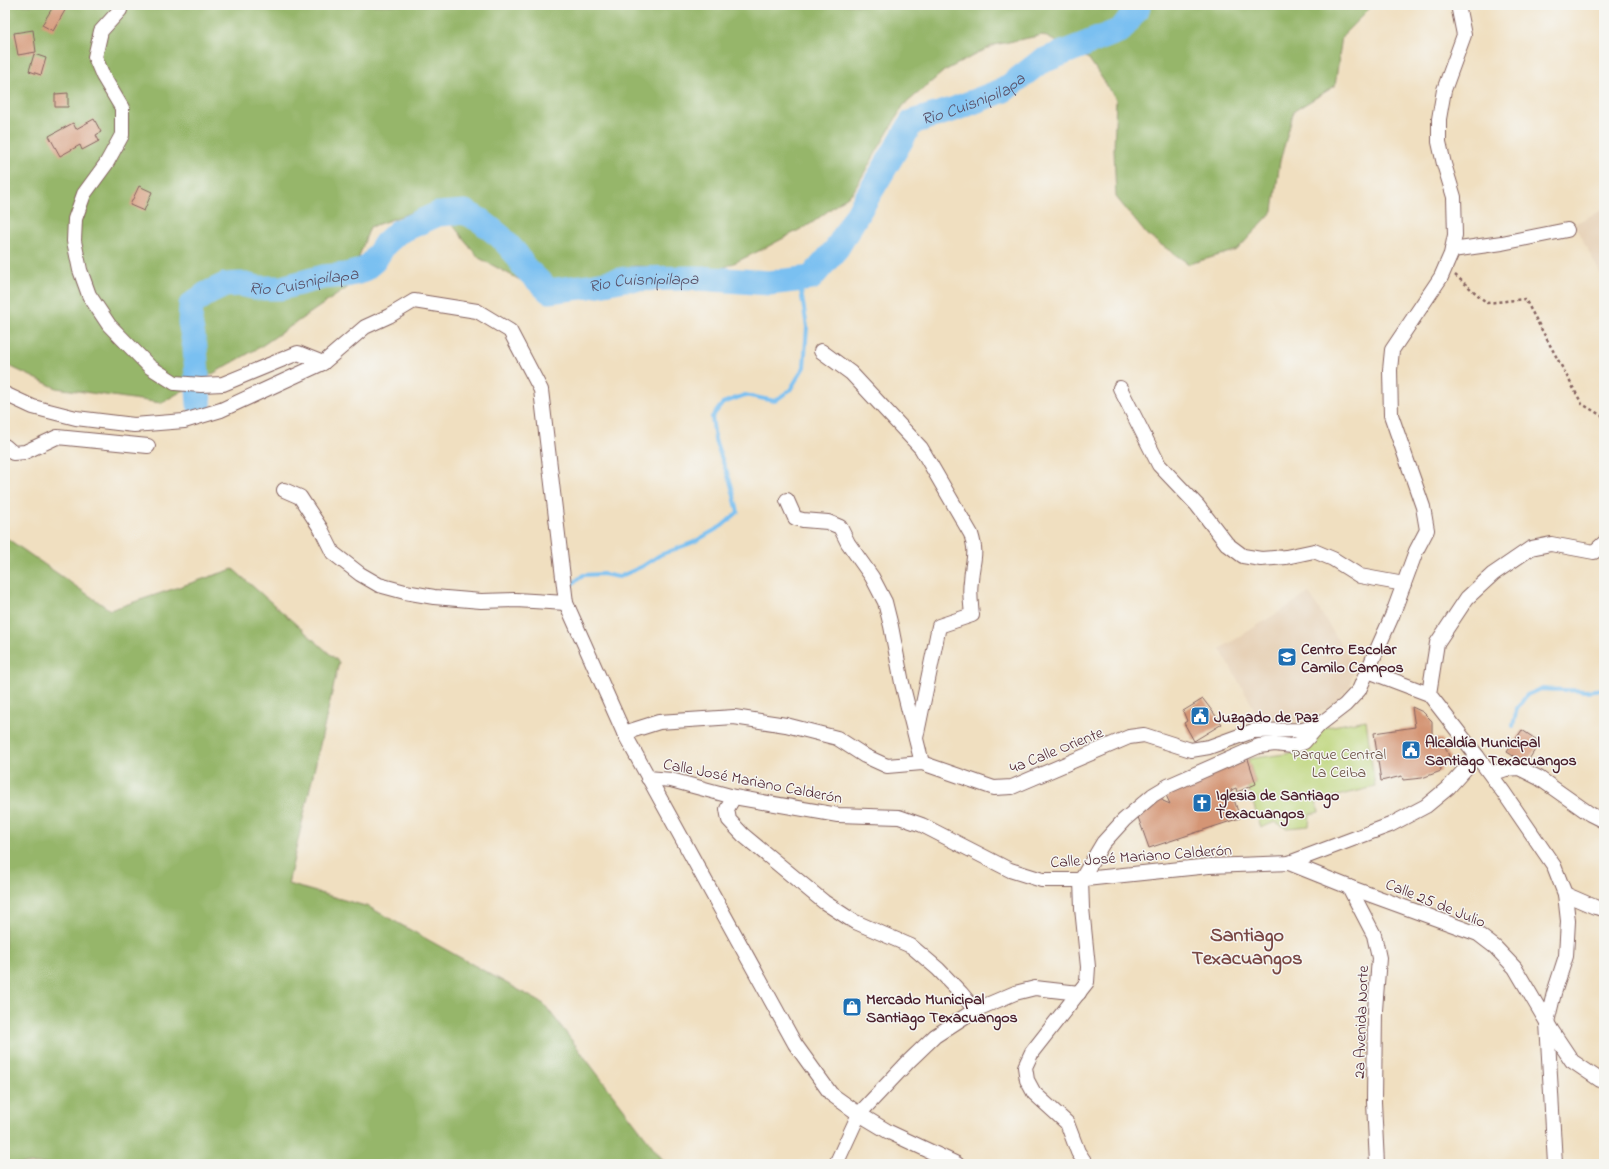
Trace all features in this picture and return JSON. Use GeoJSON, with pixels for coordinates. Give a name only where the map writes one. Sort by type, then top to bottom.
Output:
{"type":"FeatureCollection","features":[{"type":"Feature","properties":{"kind":"street"},"geometry":{"type":"LineString","coordinates":[[121,5],[120,10],[101,31],[95,57],[103,76],[122,108],[122,135],[106,164],[84,194],[75,219],[74,241],[80,270],[90,296],[109,325],[150,367],[175,383],[195,385],[223,384],[298,353],[323,363]]}},
{"type":"Feature","properties":{"kind":"street"},"geometry":{"type":"LineString","coordinates":[[1086,1164],[1078,1152],[1067,1123],[1034,1093],[1027,1080],[1026,1067],[1032,1052],[1049,1028],[1087,982],[1088,967],[1080,880],[1103,844],[1124,820],[1153,795],[1168,786],[1259,746],[1275,744],[1292,746],[1304,742],[1319,724],[1345,705],[1359,690],[1368,671],[1392,616],[1416,551],[1427,530],[1423,507],[1391,416],[1390,396],[1392,350],[1437,284],[1452,250],[1455,235],[1454,197],[1439,142],[1439,119],[1444,90],[1464,35],[1458,5]]}},
{"type":"Feature","properties":{"kind":"street"},"geometry":{"type":"LineString","coordinates":[[1452,250],[1502,243],[1567,230]]}},
{"type":"Feature","properties":{"kind":"street"},"geometry":{"type":"LineString","coordinates":[[5,394],[33,407],[76,418],[134,425],[184,421],[220,410],[323,363],[365,327],[389,316],[414,301],[477,311],[510,331],[541,390],[566,603],[624,733],[648,778],[795,1044],[831,1094],[859,1114],[889,1132],[957,1164]]}},
{"type":"Feature","properties":{"kind":"street"},"geometry":{"type":"LineString","coordinates":[[821,351],[851,373],[921,448],[971,534],[975,547],[974,564],[970,581],[972,616],[939,626],[916,738]]}},
{"type":"Feature","properties":{"kind":"street"},"geometry":{"type":"LineString","coordinates":[[1120,388],[1159,465],[1196,505],[1227,544],[1243,556],[1261,559],[1286,558],[1314,551],[1333,559],[1360,576],[1404,584]]}},
{"type":"Feature","properties":{"kind":"street"},"geometry":{"type":"LineString","coordinates":[[5,446],[13,453],[25,452],[57,436],[148,446]]}},
{"type":"Feature","properties":{"kind":"street"},"geometry":{"type":"LineString","coordinates":[[284,490],[300,497],[321,529],[333,553],[360,574],[378,585],[434,597],[481,601],[516,600],[566,603]]}},
{"type":"Feature","properties":{"kind":"street"},"geometry":{"type":"LineString","coordinates":[[787,500],[796,518],[828,522],[840,527],[848,544],[872,577],[886,608],[902,683],[922,763]]}},
{"type":"Feature","properties":{"kind":"street"},"geometry":{"type":"LineString","coordinates":[[1429,694],[1437,643],[1467,598],[1493,574],[1531,548],[1551,544],[1594,552],[1604,543]]}},
{"type":"Feature","properties":{"kind":"street"},"geometry":{"type":"LineString","coordinates":[[1368,671],[1429,694],[1491,774],[1554,866],[1564,894],[1568,921],[1566,956],[1554,993],[1547,1022],[1547,1052],[1552,1098],[1555,1164]]}},
{"type":"Feature","properties":{"kind":"street","name":"4a Calle Oriente"},"geometry":{"type":"LineString","coordinates":[[624,733],[659,722],[734,717],[786,725],[837,738],[865,756],[887,766],[922,763],[994,788],[1012,787],[1129,738],[1144,735],[1191,750],[1209,748],[1254,731],[1303,730],[1319,724]]}},
{"type":"Feature","properties":{"kind":"street","name":"Calle José Mariano Calderón"},"geometry":{"type":"LineString","coordinates":[[648,778],[670,780],[734,797],[838,815],[899,817],[922,825],[1010,870],[1042,880],[1080,880],[1209,866],[1289,862],[1390,825],[1426,806],[1449,787],[1477,756]]}},
{"type":"Feature","properties":{"kind":"street"},"geometry":{"type":"LineString","coordinates":[[1491,774],[1506,769],[1520,768],[1539,778],[1590,814],[1604,821]]}},
{"type":"Feature","properties":{"kind":"street"},"geometry":{"type":"LineString","coordinates":[[734,797],[727,809],[729,820],[743,835],[824,902],[853,921],[911,946],[938,969],[975,1010]]}},
{"type":"Feature","properties":{"kind":"street","name":"Calle 25 de Julio"},"geometry":{"type":"LineString","coordinates":[[1289,862],[1349,887],[1478,934],[1495,947],[1514,968],[1572,1061],[1600,1080],[1604,1081]]}},
{"type":"Feature","properties":{"kind":"street","name":"2a Avenida Norte"},"geometry":{"type":"LineString","coordinates":[[1349,887],[1374,935],[1379,958],[1375,1010],[1374,1102],[1377,1164]]}},
{"type":"Feature","properties":{"kind":"street"},"geometry":{"type":"LineString","coordinates":[[1564,894],[1595,907],[1604,909]]}},
{"type":"Feature","properties":{"kind":"street"},"geometry":{"type":"LineString","coordinates":[[836,1164],[859,1114],[935,1036],[975,1010],[1015,993],[1035,988],[1079,993]]}},
{"type":"Feature","properties":{"kind":"path"},"geometry":{"type":"LineString","coordinates":[[1446,266],[1487,303],[1525,299],[1582,404],[1604,417]]}},
{"type":"Feature","properties":{"kind":"shaded area"},"geometry":{"type":"Polygon","coordinates":[[[1604,209],[1604,280],[1574,224],[1604,209]]]}},
{"type":"Feature","properties":{"kind":"shaded area","name":"Centro Escolar Camilo Campos"},"geometry":{"type":"Polygon","coordinates":[[[1309,593],[1354,666],[1350,686],[1334,704],[1304,721],[1264,726],[1220,649],[1309,593]]]}},
{"type":"Feature","properties":{"kind":"green space"},"geometry":{"type":"Polygon","coordinates":[[[5,5],[1373,5],[1342,36],[1335,86],[1294,111],[1280,161],[1273,211],[1237,250],[1189,264],[1147,235],[1116,197],[1114,149],[1116,99],[1089,59],[1043,35],[994,45],[944,71],[903,106],[853,192],[812,223],[717,271],[635,266],[537,289],[479,258],[436,204],[370,227],[347,288],[260,347],[161,403],[56,388],[5,364],[5,5]]]}},
{"type":"Feature","properties":{"kind":"green space"},"geometry":{"type":"Polygon","coordinates":[[[5,537],[110,610],[233,569],[339,662],[288,884],[369,907],[544,1004],[666,1164],[5,1164],[5,537]]]}},
{"type":"Feature","properties":{"kind":"green space","name":"Parque Central La Ceiba"},"geometry":{"type":"Polygon","coordinates":[[[1366,720],[1375,787],[1316,801],[1319,812],[1310,814],[1309,826],[1287,828],[1275,822],[1261,828],[1248,787],[1256,784],[1248,759],[1307,751],[1322,728],[1366,720]]]}},
{"type":"Feature","properties":{"kind":"building"},"geometry":{"type":"Polygon","coordinates":[[[54,5],[64,5],[67,7],[53,31],[42,25],[54,5]]]}},
{"type":"Feature","properties":{"kind":"building"},"geometry":{"type":"Polygon","coordinates":[[[33,30],[36,52],[18,55],[14,33],[33,30]]]}},
{"type":"Feature","properties":{"kind":"building"},"geometry":{"type":"Polygon","coordinates":[[[34,54],[46,58],[41,75],[29,71],[34,54]]]}},
{"type":"Feature","properties":{"kind":"building"},"geometry":{"type":"Polygon","coordinates":[[[68,93],[68,107],[55,107],[55,94],[68,93]]]}},
{"type":"Feature","properties":{"kind":"building"},"geometry":{"type":"Polygon","coordinates":[[[94,119],[101,132],[96,135],[99,141],[82,150],[80,145],[60,156],[49,136],[73,123],[76,129],[94,119]]]}},
{"type":"Feature","properties":{"kind":"building"},"geometry":{"type":"Polygon","coordinates":[[[139,186],[152,192],[144,211],[130,205],[139,186]]]}},
{"type":"Feature","properties":{"kind":"building","name":"Juzgado de Paz"},"geometry":{"type":"Polygon","coordinates":[[[1203,699],[1222,724],[1194,741],[1184,723],[1187,721],[1183,711],[1203,699]]]}},
{"type":"Feature","properties":{"kind":"building","name":"Alcaldía Municipal Santiago Texacuangos"},"geometry":{"type":"Polygon","coordinates":[[[1412,707],[1423,712],[1432,721],[1432,739],[1442,739],[1451,761],[1440,763],[1441,771],[1422,778],[1403,780],[1402,776],[1381,781],[1374,733],[1415,727],[1412,707]]]}},
{"type":"Feature","properties":{"kind":"building"},"geometry":{"type":"Polygon","coordinates":[[[1522,730],[1540,742],[1526,764],[1507,752],[1522,730]]]}},
{"type":"Feature","properties":{"kind":"building","name":"Iglesia de Santiago Texacuangos"},"geometry":{"type":"Polygon","coordinates":[[[1248,759],[1256,784],[1237,792],[1236,788],[1231,790],[1240,818],[1149,848],[1138,817],[1149,806],[1161,797],[1163,801],[1170,804],[1166,795],[1174,788],[1248,759]]]}},
{"type":"Feature","properties":{"kind":"waterway","name":"Rio Cuisnipilapa"},"geometry":{"type":"LineString","coordinates":[[199,404],[195,347],[190,322],[191,305],[206,294],[225,285],[241,284],[258,288],[281,288],[323,277],[346,275],[362,271],[374,261],[385,244],[398,232],[438,214],[465,212],[481,221],[501,237],[517,255],[524,267],[549,291],[589,286],[625,279],[698,278],[769,283],[811,278],[837,248],[912,122],[952,110],[1004,90],[1040,62],[1121,30],[1138,8],[1138,5]]}},
{"type":"Feature","properties":{"kind":"waterway"},"geometry":{"type":"LineString","coordinates":[[570,586],[583,575],[603,574],[619,577],[643,566],[660,555],[694,542],[722,526],[738,512],[731,484],[715,440],[712,417],[723,403],[745,395],[775,401],[790,390],[804,367],[807,327],[799,279]]}},
{"type":"Feature","properties":{"kind":"waterway"},"geometry":{"type":"LineString","coordinates":[[1513,726],[1517,708],[1527,695],[1540,689],[1586,691],[1604,689]]}},
{"type":"Feature","properties":{"kind":"place","name":"Centro Escolar Camilo Campos"},"geometry":{"type":"Point","coordinates":[1287,657]}},
{"type":"Feature","properties":{"kind":"place","name":"Juzgado de Paz"},"geometry":{"type":"Point","coordinates":[1200,716]}},
{"type":"Feature","properties":{"kind":"place","name":"Alcaldía Municipal Santiago Texacuangos"},"geometry":{"type":"Point","coordinates":[1411,750]}},
{"type":"Feature","properties":{"kind":"place","name":"Iglesia de Santiago Texacuangos"},"geometry":{"type":"Point","coordinates":[1202,803]}},
{"type":"Feature","properties":{"kind":"place","name":"Mercado Municipal Santiago Texacuangos"},"geometry":{"type":"Point","coordinates":[852,1007]}},
{"type":"Feature","properties":{"kind":"district","name":"Santiago Texacuangos"},"geometry":{"type":"Point","coordinates":[1247,946]}}]}
